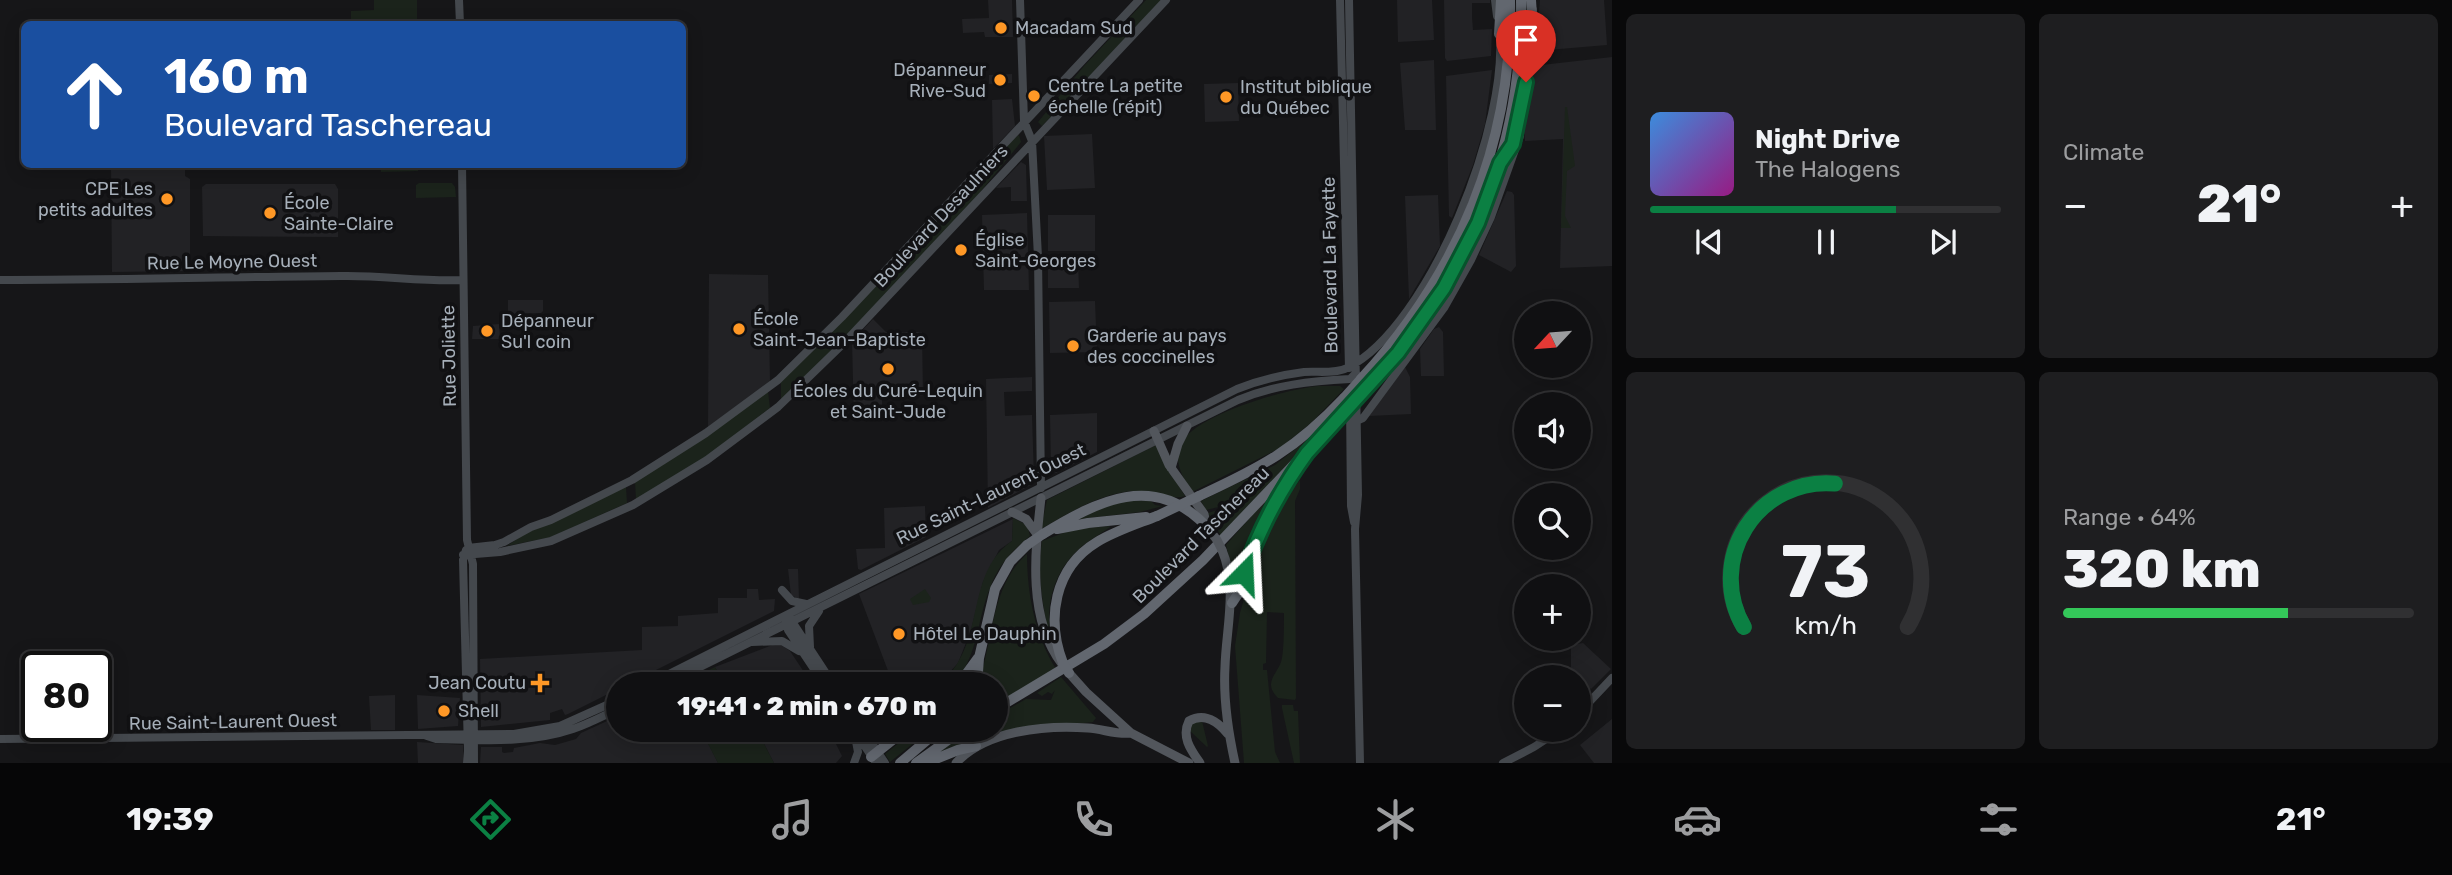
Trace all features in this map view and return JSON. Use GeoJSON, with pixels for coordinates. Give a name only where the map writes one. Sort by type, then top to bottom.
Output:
{"type":"FeatureCollection","features":[{"type":"Feature","properties":{"kind":"highway"},"geometry":{"type":"LineString","coordinates":[[1499,34],[1501,0]]}},
{"type":"Feature","properties":{"kind":"highway","name":"Boulevard Taschereau"},"geometry":{"type":"LineString","coordinates":[[978,672],[997,584],[1013,558],[1040,534],[1080,524],[1157,516],[1253,471],[1289,449],[1315,428],[1344,398],[1356,377],[1398,337],[1429,293],[1452,253],[1475,204],[1490,160],[1503,99],[1509,47],[1510,0]]}},
{"type":"Feature","properties":{"kind":"highway","name":"Boulevard Taschereau"},"geometry":{"type":"LineString","coordinates":[[1008,702],[1104,644],[1144,614],[1197,565],[1307,453],[1411,336],[1444,288],[1478,223],[1500,163],[1518,72],[1521,0]]}},
{"type":"Feature","properties":{"kind":"highway"},"geometry":{"type":"LineString","coordinates":[[1532,15],[1533,0]]}},
{"type":"Feature","properties":{"kind":"highway"},"geometry":{"type":"LineString","coordinates":[[1500,163],[1513,144],[1521,117]]}},
{"type":"Feature","properties":{"kind":"highway"},"geometry":{"type":"LineString","coordinates":[[1232,603],[1238,594],[1248,561],[1267,518],[1307,453]]}},
{"type":"Feature","properties":{"kind":"highway"},"geometry":{"type":"LineString","coordinates":[[1040,534],[1093,506],[1133,496],[1166,500],[1189,510],[1207,527]]}},
{"type":"Feature","properties":{"kind":"highway"},"geometry":{"type":"LineString","coordinates":[[1069,673],[1062,664],[1055,635],[1054,614],[1058,592],[1068,570],[1081,554],[1098,541],[1157,516]]}},
{"type":"Feature","properties":{"kind":"highway"},"geometry":{"type":"LineString","coordinates":[[968,672],[979,658]]}},
{"type":"Feature","properties":{"kind":"highway"},"geometry":{"type":"LineString","coordinates":[[872,759],[890,742]]}},
{"type":"Feature","properties":{"kind":"highway"},"geometry":{"type":"LineString","coordinates":[[900,763],[925,742]]}},
{"type":"Feature","properties":{"kind":"highway"},"geometry":{"type":"LineString","coordinates":[[916,763],[945,742]]}},
{"type":"Feature","properties":{"kind":"highway"},"geometry":{"type":"LineString","coordinates":[[926,763],[976,746]]}},
{"type":"Feature","properties":{"kind":"main road"},"geometry":{"type":"LineString","coordinates":[[1171,468],[1187,426]]}},
{"type":"Feature","properties":{"kind":"main road"},"geometry":{"type":"LineString","coordinates":[[1156,435],[1171,468],[1204,514],[1207,527],[1223,550],[1227,565],[1232,603],[1224,670],[1229,735],[1235,763]]}},
{"type":"Feature","properties":{"kind":"main road"},"geometry":{"type":"LineString","coordinates":[[1041,498],[1035,575],[1040,610],[1049,642],[1062,664]]}},
{"type":"Feature","properties":{"kind":"main road"},"geometry":{"type":"LineString","coordinates":[[1012,512],[1026,519],[1040,534]]}},
{"type":"Feature","properties":{"kind":"main road"},"geometry":{"type":"LineString","coordinates":[[1069,673],[1131,733],[1189,763]]}},
{"type":"Feature","properties":{"kind":"main road"},"geometry":{"type":"LineString","coordinates":[[1200,763],[1186,737],[1186,727],[1191,720],[1198,718],[1215,721],[1229,735]]}},
{"type":"Feature","properties":{"kind":"main road"},"geometry":{"type":"LineString","coordinates":[[956,763],[976,746],[1010,735],[1055,728],[1131,733]]}},
{"type":"Feature","properties":{"kind":"main road"},"geometry":{"type":"LineString","coordinates":[[1228,763],[1232,750]]}},
{"type":"Feature","properties":{"kind":"street"},"geometry":{"type":"LineString","coordinates":[[459,0],[460,21]]}},
{"type":"Feature","properties":{"kind":"street"},"geometry":{"type":"LineString","coordinates":[[1020,0],[1024,121],[1032,141],[1038,257],[1041,498]]}},
{"type":"Feature","properties":{"kind":"street","name":"Boulevard Desaulniers"},"geometry":{"type":"LineString","coordinates":[[468,552],[504,542],[632,480],[706,433],[778,380],[842,317],[1139,0]]}},
{"type":"Feature","properties":{"kind":"street","name":"Boulevard Desaulniers"},"geometry":{"type":"LineString","coordinates":[[468,552],[500,552],[551,541],[633,505],[708,460],[778,407],[843,344],[1166,0]]}},
{"type":"Feature","properties":{"kind":"street","name":"Boulevard La Fayette"},"geometry":{"type":"LineString","coordinates":[[1340,0],[1352,364],[1356,377],[1354,422],[1359,506],[1355,529],[1361,760]]}},
{"type":"Feature","properties":{"kind":"street","name":"Boulevard La Fayette"},"geometry":{"type":"LineString","coordinates":[[1349,0],[1356,335],[1352,364]]}},
{"type":"Feature","properties":{"kind":"street"},"geometry":{"type":"LineString","coordinates":[[1352,364],[1377,346],[1397,323],[1443,251],[1466,201],[1489,128],[1498,74],[1499,34],[1495,0]]}},
{"type":"Feature","properties":{"kind":"street"},"geometry":{"type":"LineString","coordinates":[[1354,422],[1363,418],[1429,329],[1467,268],[1491,217],[1520,136],[1532,15]]}},
{"type":"Feature","properties":{"kind":"street","name":"Rue Joliette"},"geometry":{"type":"LineString","coordinates":[[462,168],[474,763]]}},
{"type":"Feature","properties":{"kind":"street","name":"Rue Le Moyne Ouest"},"geometry":{"type":"LineString","coordinates":[[0,280],[344,276],[409,278],[436,282],[463,280]]}},
{"type":"Feature","properties":{"kind":"street"},"geometry":{"type":"LineString","coordinates":[[1356,335],[1364,343],[1377,346]]}},
{"type":"Feature","properties":{"kind":"street","name":"Rue Saint-Laurent Ouest"},"geometry":{"type":"LineString","coordinates":[[674,672],[787,619],[823,607],[1041,498],[1253,383],[1287,374],[1341,370],[1352,364]]}},
{"type":"Feature","properties":{"kind":"street","name":"Rue Saint-Laurent Ouest"},"geometry":{"type":"LineString","coordinates":[[690,672],[750,642],[806,604],[1042,486],[1156,435],[1187,426],[1238,400],[1270,388],[1307,381],[1356,377]]}},
{"type":"Feature","properties":{"kind":"street"},"geometry":{"type":"LineString","coordinates":[[782,590],[792,601],[806,604]]}},
{"type":"Feature","properties":{"kind":"street"},"geometry":{"type":"LineString","coordinates":[[818,672],[808,652],[809,625],[823,607]]}},
{"type":"Feature","properties":{"kind":"street"},"geometry":{"type":"LineString","coordinates":[[787,619],[824,672]]}},
{"type":"Feature","properties":{"kind":"street"},"geometry":{"type":"LineString","coordinates":[[750,642],[784,642],[808,652]]}},
{"type":"Feature","properties":{"kind":"street"},"geometry":{"type":"LineString","coordinates":[[1591,700],[1612,678]]}},
{"type":"Feature","properties":{"kind":"street","name":"Rue Saint-Laurent Ouest"},"geometry":{"type":"LineString","coordinates":[[472,737],[545,730],[606,705]]}},
{"type":"Feature","properties":{"kind":"street","name":"Rue Saint-Laurent Ouest"},"geometry":{"type":"LineString","coordinates":[[0,739],[425,736],[435,733],[516,740],[560,733],[606,715]]}},
{"type":"Feature","properties":{"kind":"street","name":"Rue Joliette"},"geometry":{"type":"LineString","coordinates":[[467,763],[472,737]]}},
{"type":"Feature","properties":{"kind":"street"},"geometry":{"type":"LineString","coordinates":[[855,763],[856,742]]}},
{"type":"Feature","properties":{"kind":"street"},"geometry":{"type":"LineString","coordinates":[[861,742],[872,759],[885,763]]}},
{"type":"Feature","properties":{"kind":"street"},"geometry":{"type":"LineString","coordinates":[[1503,763],[1542,742]]}},
{"type":"Feature","properties":{"kind":"shaded area"},"geometry":{"type":"Polygon","coordinates":[[[374,0],[417,0],[417,21],[351,21],[351,11],[374,10],[374,0]]]}},
{"type":"Feature","properties":{"kind":"shaded area"},"geometry":{"type":"Polygon","coordinates":[[[988,0],[1012,0],[1013,37],[985,37],[984,32],[963,33],[962,19],[989,18],[988,0]]]}},
{"type":"Feature","properties":{"kind":"shaded area"},"geometry":{"type":"Polygon","coordinates":[[[1146,0],[1162,0],[1042,126],[1038,122],[1084,66],[1146,0]]]}},
{"type":"Feature","properties":{"kind":"shaded area"},"geometry":{"type":"Polygon","coordinates":[[[1397,0],[1432,0],[1434,40],[1398,42],[1397,0]]]}},
{"type":"Feature","properties":{"kind":"shaded area"},"geometry":{"type":"Polygon","coordinates":[[[1444,0],[1490,0],[1490,3],[1472,3],[1472,17],[1473,30],[1492,29],[1491,56],[1447,61],[1444,0]]]}},
{"type":"Feature","properties":{"kind":"shaded area"},"geometry":{"type":"Polygon","coordinates":[[[1540,0],[1604,0],[1607,45],[1536,51],[1540,0]]]}},
{"type":"Feature","properties":{"kind":"shaded area"},"geometry":{"type":"Polygon","coordinates":[[[1612,57],[1612,266],[1560,268],[1563,139],[1525,141],[1524,126],[1533,66],[1612,57]]]}},
{"type":"Feature","properties":{"kind":"shaded area"},"geometry":{"type":"Polygon","coordinates":[[[1434,60],[1436,130],[1405,130],[1400,63],[1434,60]]]}},
{"type":"Feature","properties":{"kind":"shaded area"},"geometry":{"type":"Polygon","coordinates":[[[1492,70],[1485,124],[1473,165],[1452,218],[1449,216],[1446,76],[1492,70]]]}},
{"type":"Feature","properties":{"kind":"shaded area","name":"Dépanneur Rive-Sud"},"geometry":{"type":"Polygon","coordinates":[[[1012,74],[1012,83],[989,84],[989,75],[1012,74]]]}},
{"type":"Feature","properties":{"kind":"shaded area"},"geometry":{"type":"Polygon","coordinates":[[[1238,83],[1239,121],[1205,122],[1204,84],[1238,83]]]}},
{"type":"Feature","properties":{"kind":"shaded area"},"geometry":{"type":"Polygon","coordinates":[[[1012,99],[1015,126],[993,149],[992,100],[1012,99]]]}},
{"type":"Feature","properties":{"kind":"shaded area"},"geometry":{"type":"Polygon","coordinates":[[[1565,107],[1575,166],[1567,171],[1565,216],[1571,228],[1561,228],[1565,107]]]}},
{"type":"Feature","properties":{"kind":"shaded area"},"geometry":{"type":"Polygon","coordinates":[[[1092,134],[1095,188],[1047,190],[1044,136],[1092,134]]]}},
{"type":"Feature","properties":{"kind":"shaded area"},"geometry":{"type":"Polygon","coordinates":[[[1019,135],[1021,142],[973,201],[846,337],[781,402],[781,380],[1019,135]]]}},
{"type":"Feature","properties":{"kind":"shaded area"},"geometry":{"type":"Polygon","coordinates":[[[1021,162],[1026,165],[1027,201],[1011,201],[1011,187],[996,188],[1021,162]]]}},
{"type":"Feature","properties":{"kind":"shaded area"},"geometry":{"type":"Polygon","coordinates":[[[111,168],[185,168],[185,176],[190,179],[190,271],[112,272],[111,168]]]}},
{"type":"Feature","properties":{"kind":"shaded area"},"geometry":{"type":"Polygon","coordinates":[[[381,168],[418,168],[418,171],[381,172],[381,168]]]}},
{"type":"Feature","properties":{"kind":"shaded area"},"geometry":{"type":"Polygon","coordinates":[[[452,183],[456,197],[416,198],[416,185],[452,183]]]}},
{"type":"Feature","properties":{"kind":"shaded area","name":"École Sainte-Claire"},"geometry":{"type":"Polygon","coordinates":[[[206,184],[335,184],[338,189],[338,237],[203,236],[202,187],[206,184]]]}},
{"type":"Feature","properties":{"kind":"shaded area"},"geometry":{"type":"Polygon","coordinates":[[[1507,191],[1514,195],[1516,266],[1511,272],[1479,255],[1507,191]]]}},
{"type":"Feature","properties":{"kind":"shaded area"},"geometry":{"type":"Polygon","coordinates":[[[1438,195],[1440,246],[1409,299],[1405,196],[1438,195]]]}},
{"type":"Feature","properties":{"kind":"shaded area"},"geometry":{"type":"Polygon","coordinates":[[[1027,213],[1029,290],[984,290],[982,215],[1027,213]]]}},
{"type":"Feature","properties":{"kind":"shaded area"},"geometry":{"type":"Polygon","coordinates":[[[1048,215],[1095,215],[1095,251],[1048,251],[1048,215]]]}},
{"type":"Feature","properties":{"kind":"shaded area"},"geometry":{"type":"Polygon","coordinates":[[[1078,261],[1079,288],[1048,288],[1048,262],[1078,261]]]}},
{"type":"Feature","properties":{"kind":"shaded area","name":"École Saint-Jean-Baptiste"},"geometry":{"type":"Polygon","coordinates":[[[709,274],[768,275],[770,382],[708,427],[709,274]]]}},
{"type":"Feature","properties":{"kind":"shaded area"},"geometry":{"type":"Polygon","coordinates":[[[508,300],[543,300],[543,311],[508,314],[508,300]]]}},
{"type":"Feature","properties":{"kind":"shaded area"},"geometry":{"type":"Polygon","coordinates":[[[1095,301],[1097,352],[1050,353],[1049,302],[1095,301]]]}},
{"type":"Feature","properties":{"kind":"shaded area","name":"Écoles du Curé-Lequin et Saint-Jude"},"geometry":{"type":"Polygon","coordinates":[[[873,319],[886,332],[922,332],[923,396],[882,396],[882,418],[854,420],[852,341],[873,319]]]}},
{"type":"Feature","properties":{"kind":"shaded area"},"geometry":{"type":"Polygon","coordinates":[[[499,324],[500,339],[472,339],[473,326],[499,324]]]}},
{"type":"Feature","properties":{"kind":"shaded area"},"geometry":{"type":"Polygon","coordinates":[[[1439,327],[1443,332],[1444,376],[1421,376],[1420,349],[1434,329],[1439,327]]]}},
{"type":"Feature","properties":{"kind":"shaded area"},"geometry":{"type":"Polygon","coordinates":[[[1405,367],[1410,377],[1411,414],[1369,416],[1405,367]]]}},
{"type":"Feature","properties":{"kind":"shaded area"},"geometry":{"type":"Polygon","coordinates":[[[1032,377],[1032,391],[1004,392],[1005,416],[1032,415],[1034,479],[1031,485],[988,508],[986,379],[1032,377]]]}},
{"type":"Feature","properties":{"kind":"shaded area"},"geometry":{"type":"Polygon","coordinates":[[[1318,386],[1340,386],[1344,389],[1311,423],[1280,448],[1192,492],[1178,459],[1180,446],[1188,435],[1220,414],[1241,406],[1285,392],[1318,386]]]}},
{"type":"Feature","properties":{"kind":"shaded area"},"geometry":{"type":"Polygon","coordinates":[[[768,391],[770,408],[707,456],[636,500],[635,481],[768,391]]]}},
{"type":"Feature","properties":{"kind":"shaded area"},"geometry":{"type":"Polygon","coordinates":[[[1097,413],[1097,452],[1056,473],[1051,469],[1050,415],[1097,413]]]}},
{"type":"Feature","properties":{"kind":"shaded area"},"geometry":{"type":"Polygon","coordinates":[[[1322,428],[1221,536],[1208,513],[1233,505],[1240,509],[1240,502],[1246,494],[1227,505],[1206,510],[1201,501],[1275,465],[1322,428]]]}},
{"type":"Feature","properties":{"kind":"shaded area"},"geometry":{"type":"Polygon","coordinates":[[[1156,445],[1185,496],[1174,497],[1138,491],[1120,493],[1085,505],[1041,529],[1047,500],[1156,445]]]}},
{"type":"Feature","properties":{"kind":"shaded area"},"geometry":{"type":"Polygon","coordinates":[[[1300,480],[1295,501],[1296,698],[1278,698],[1271,687],[1282,658],[1284,613],[1267,612],[1266,663],[1263,664],[1263,670],[1267,670],[1275,752],[1280,763],[1244,763],[1235,646],[1240,613],[1264,540],[1285,499],[1300,480]]]}},
{"type":"Feature","properties":{"kind":"shaded area"},"geometry":{"type":"Polygon","coordinates":[[[626,487],[627,503],[551,537],[507,546],[524,534],[626,487]]]}},
{"type":"Feature","properties":{"kind":"shaded area"},"geometry":{"type":"Polygon","coordinates":[[[1276,488],[1237,581],[1234,580],[1226,545],[1276,488]]]}},
{"type":"Feature","properties":{"kind":"shaded area"},"geometry":{"type":"Polygon","coordinates":[[[1129,500],[1151,501],[1155,505],[1163,506],[1140,512],[1079,517],[1091,511],[1129,500]]]}},
{"type":"Feature","properties":{"kind":"shaded area"},"geometry":{"type":"Polygon","coordinates":[[[925,506],[926,537],[861,570],[858,569],[856,549],[885,548],[884,508],[925,506]]]}},
{"type":"Feature","properties":{"kind":"shaded area"},"geometry":{"type":"Polygon","coordinates":[[[1013,518],[1027,525],[1030,536],[1006,559],[997,572],[985,601],[968,662],[962,672],[950,672],[965,649],[989,567],[1012,541],[1013,518]]]}},
{"type":"Feature","properties":{"kind":"shaded area"},"geometry":{"type":"Polygon","coordinates":[[[1013,519],[1012,541],[999,550],[983,582],[971,630],[958,663],[950,672],[888,672],[859,594],[1013,519]]]}},
{"type":"Feature","properties":{"kind":"shaded area"},"geometry":{"type":"Polygon","coordinates":[[[1109,526],[1082,547],[1063,567],[1051,598],[1050,632],[1048,631],[1040,574],[1042,541],[1074,529],[1109,526]]]}},
{"type":"Feature","properties":{"kind":"shaded area"},"geometry":{"type":"Polygon","coordinates":[[[1027,554],[1034,614],[1056,669],[1008,698],[1008,672],[982,672],[999,598],[1015,567],[1027,554]]]}},
{"type":"Feature","properties":{"kind":"shaded area"},"geometry":{"type":"Polygon","coordinates":[[[788,569],[798,569],[799,599],[791,595],[788,569]]]}},
{"type":"Feature","properties":{"kind":"shaded area"},"geometry":{"type":"Polygon","coordinates":[[[747,589],[758,589],[759,600],[775,599],[774,611],[652,672],[606,672],[606,695],[568,714],[565,715],[562,709],[550,713],[550,720],[481,727],[480,659],[642,650],[642,627],[678,626],[678,616],[718,613],[718,598],[747,598],[747,589]]]}},
{"type":"Feature","properties":{"kind":"shaded area"},"geometry":{"type":"Polygon","coordinates":[[[925,589],[931,598],[929,602],[913,605],[910,599],[925,589]]]}},
{"type":"Feature","properties":{"kind":"shaded area"},"geometry":{"type":"Polygon","coordinates":[[[780,644],[790,651],[804,672],[718,672],[715,667],[780,644]]]}},
{"type":"Feature","properties":{"kind":"shaded area"},"geometry":{"type":"Polygon","coordinates":[[[1591,650],[1611,669],[1591,689],[1591,665],[1571,665],[1571,651],[1591,650]]]}},
{"type":"Feature","properties":{"kind":"shaded area"},"geometry":{"type":"Polygon","coordinates":[[[715,667],[718,672],[705,672],[715,667]]]}},
{"type":"Feature","properties":{"kind":"shaded area"},"geometry":{"type":"Polygon","coordinates":[[[1061,677],[1096,718],[1093,722],[1008,732],[1008,709],[1026,699],[1051,700],[1055,690],[1052,694],[1048,692],[1042,696],[1037,693],[1061,677]]]}},
{"type":"Feature","properties":{"kind":"shaded area"},"geometry":{"type":"Polygon","coordinates":[[[395,695],[395,730],[371,730],[369,696],[395,695]]]}},
{"type":"Feature","properties":{"kind":"shaded area"},"geometry":{"type":"Polygon","coordinates":[[[417,695],[460,698],[458,726],[418,729],[417,695]]]}},
{"type":"Feature","properties":{"kind":"shaded area"},"geometry":{"type":"Polygon","coordinates":[[[1282,705],[1293,705],[1294,711],[1298,711],[1300,763],[1294,763],[1282,708],[1282,705]]]}},
{"type":"Feature","properties":{"kind":"shaded area"},"geometry":{"type":"Polygon","coordinates":[[[1612,719],[1612,763],[1594,763],[1580,745],[1591,742],[1591,736],[1612,719]]]}},
{"type":"Feature","properties":{"kind":"shaded area"},"geometry":{"type":"Polygon","coordinates":[[[1202,721],[1207,747],[1189,730],[1193,722],[1202,721]]]}},
{"type":"Feature","properties":{"kind":"shaded area"},"geometry":{"type":"Polygon","coordinates":[[[606,722],[606,742],[708,742],[718,763],[480,763],[481,747],[502,747],[504,753],[513,752],[514,748],[540,743],[555,745],[576,739],[581,733],[606,722]]]}},
{"type":"Feature","properties":{"kind":"shaded area"},"geometry":{"type":"Polygon","coordinates":[[[417,742],[463,745],[464,763],[418,763],[417,742]]]}},
{"type":"Feature","properties":{"kind":"shaded area"},"geometry":{"type":"Polygon","coordinates":[[[707,742],[763,742],[774,763],[718,763],[707,742]]]}},
{"type":"Feature","properties":{"kind":"shaded area"},"geometry":{"type":"Polygon","coordinates":[[[763,742],[835,742],[842,756],[836,763],[774,763],[763,742]]]}},
{"type":"Feature","properties":{"kind":"shaded area"},"geometry":{"type":"Polygon","coordinates":[[[900,742],[915,742],[890,762],[885,754],[900,742]]]}},
{"type":"Feature","properties":{"kind":"shaded area"},"geometry":{"type":"Polygon","coordinates":[[[954,742],[970,742],[935,754],[954,742]]]}},
{"type":"Feature","properties":{"kind":"place","name":"Macadam Sud"},"geometry":{"type":"Point","coordinates":[1001,28]}},
{"type":"Feature","properties":{"kind":"place","name":"Dépanneur Rive-Sud"},"geometry":{"type":"Point","coordinates":[1000,80]}},
{"type":"Feature","properties":{"kind":"place","name":"Centre La petite échelle (répit)"},"geometry":{"type":"Point","coordinates":[1034,96]}},
{"type":"Feature","properties":{"kind":"place","name":"Institut biblique du Québec"},"geometry":{"type":"Point","coordinates":[1226,97]}},
{"type":"Feature","properties":{"kind":"place","name":"CPE Les petits adultes"},"geometry":{"type":"Point","coordinates":[167,199]}},
{"type":"Feature","properties":{"kind":"place","name":"École Sainte-Claire"},"geometry":{"type":"Point","coordinates":[270,213]}},
{"type":"Feature","properties":{"kind":"place","name":"Église Saint-Georges"},"geometry":{"type":"Point","coordinates":[961,250]}},
{"type":"Feature","properties":{"kind":"place","name":"École Saint-Jean-Baptiste"},"geometry":{"type":"Point","coordinates":[739,329]}},
{"type":"Feature","properties":{"kind":"place","name":"Dépanneur Su'l coin"},"geometry":{"type":"Point","coordinates":[487,331]}},
{"type":"Feature","properties":{"kind":"place","name":"Garderie au pays des coccinelles"},"geometry":{"type":"Point","coordinates":[1073,346]}},
{"type":"Feature","properties":{"kind":"place","name":"Écoles du Curé-Lequin et Saint-Jude"},"geometry":{"type":"Point","coordinates":[888,369]}},
{"type":"Feature","properties":{"kind":"place","name":"Hôtel Le Dauphin"},"geometry":{"type":"Point","coordinates":[899,634]}},
{"type":"Feature","properties":{"kind":"place","name":"Jean Coutu"},"geometry":{"type":"Point","coordinates":[540,683]}},
{"type":"Feature","properties":{"kind":"place","name":"Shell"},"geometry":{"type":"Point","coordinates":[444,711]}},
{"type":"Feature","properties":{"kind":"route"},"geometry":{"type":"LineString","coordinates":[[1244,573],[1267,518],[1295,470],[1307,453],[1398,353],[1449,281],[1478,223],[1500,163],[1513,144],[1521,117],[1526,82]]}}]}
